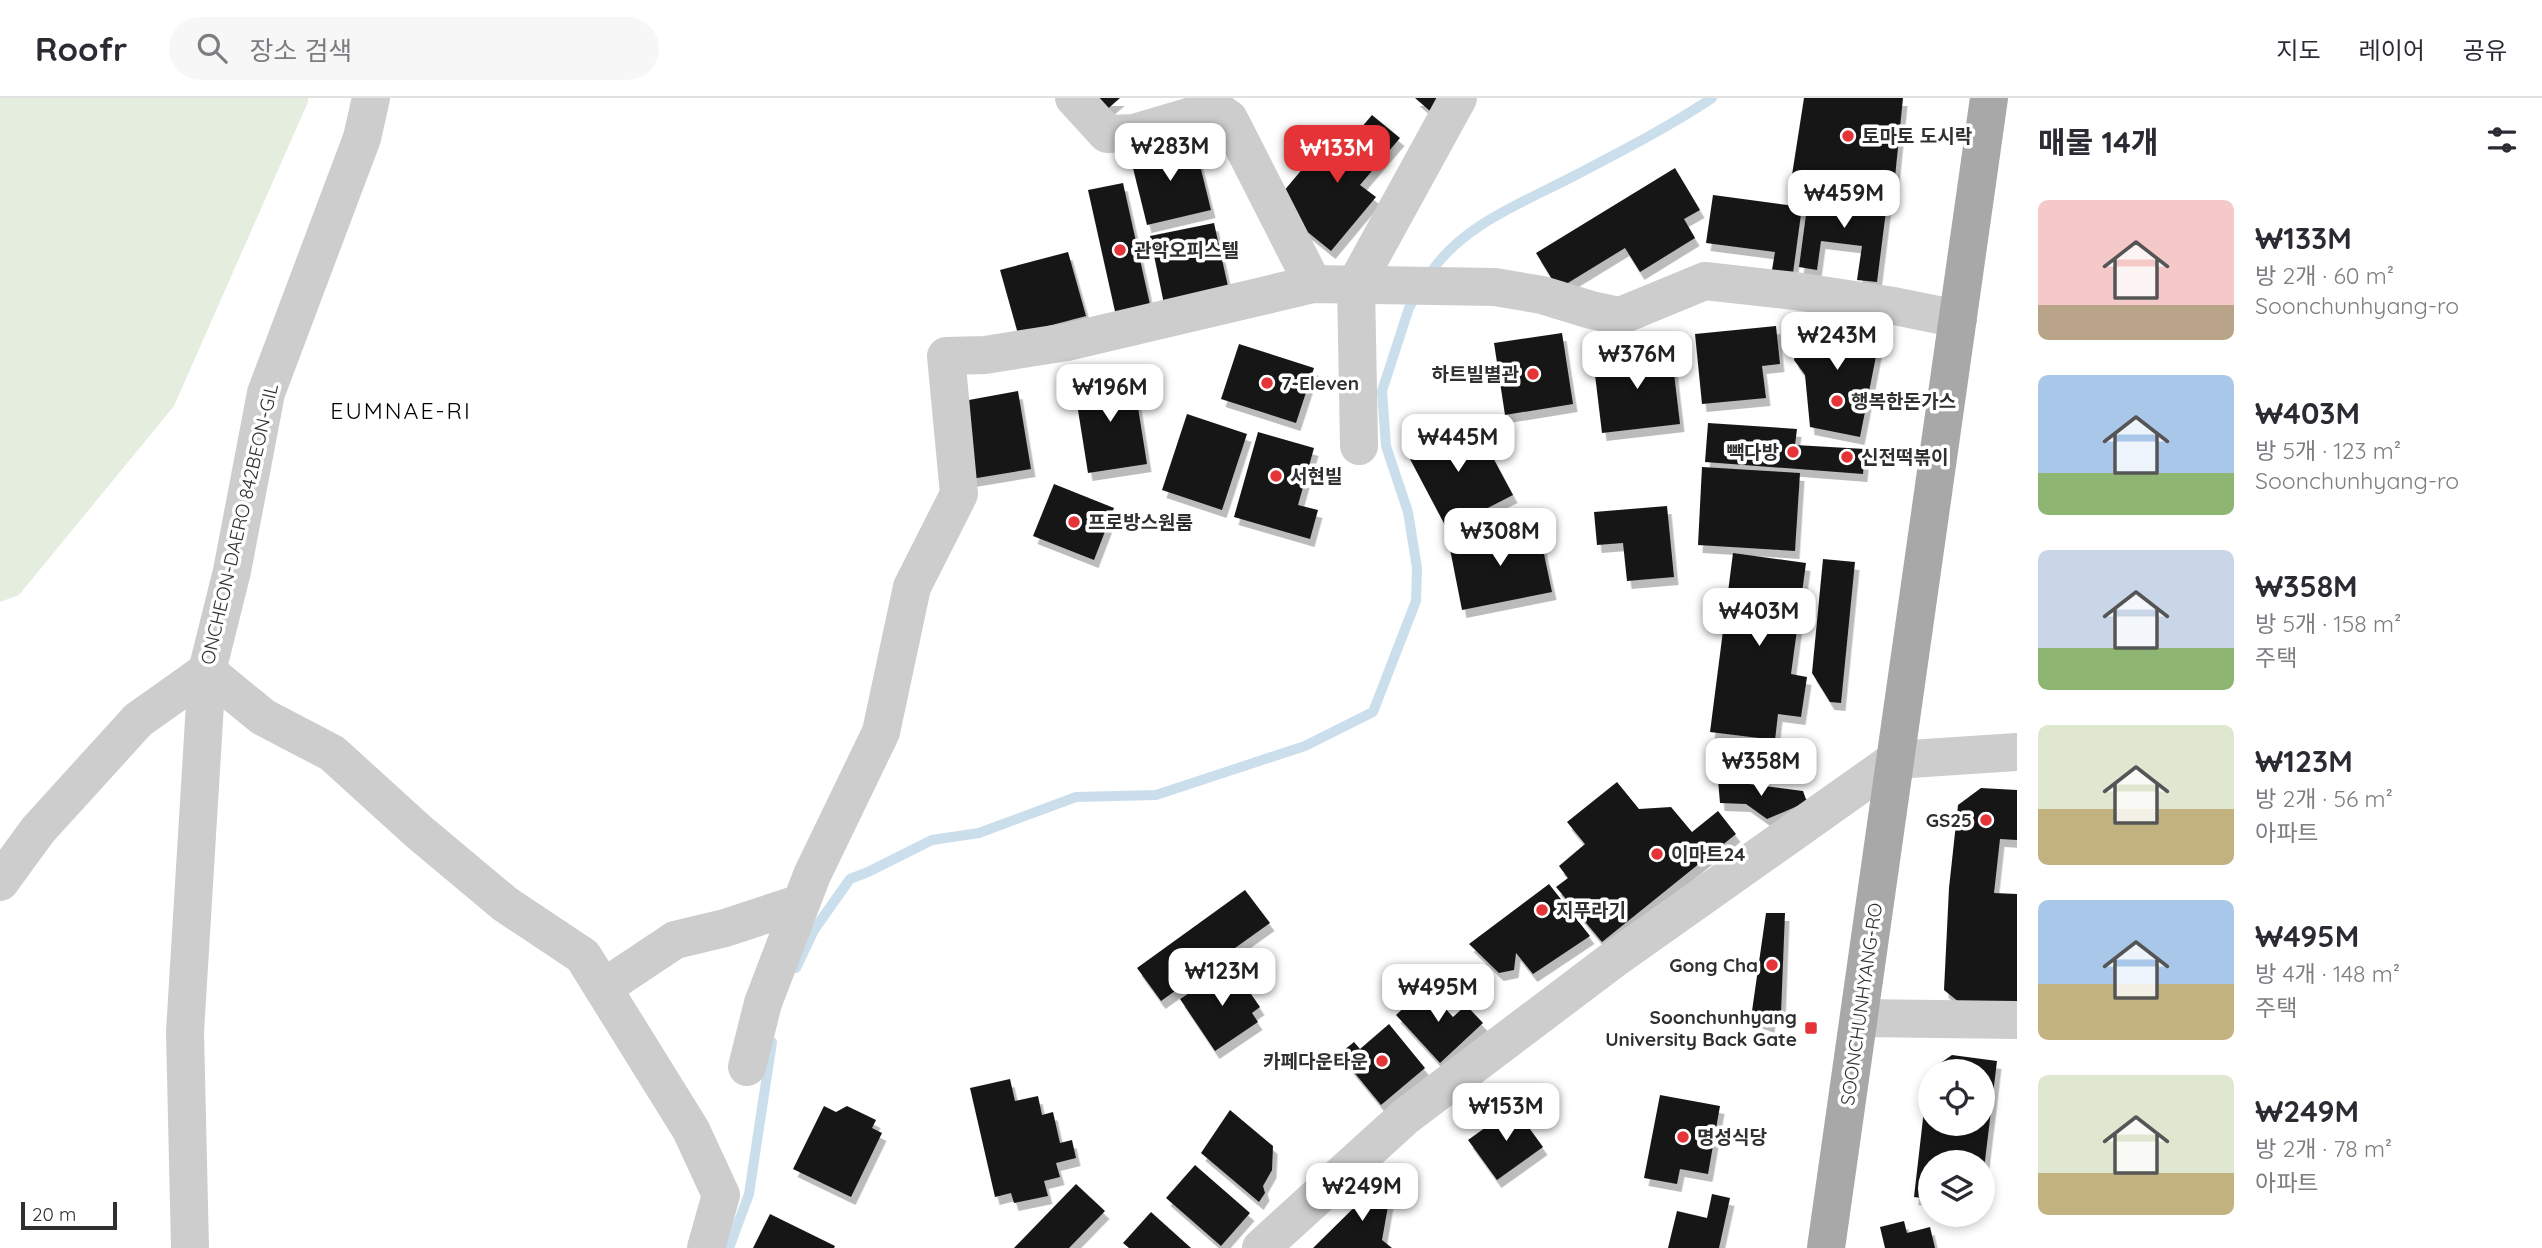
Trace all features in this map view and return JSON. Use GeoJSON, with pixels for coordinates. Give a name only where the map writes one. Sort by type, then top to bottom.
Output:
{"type":"FeatureCollection","features":[{"type":"Feature","properties":{"kind":"main road","name":"SOONCHUNHYANG-RO"},"geometry":{"type":"LineString","coordinates":[[1826,1248],[1989,98]]}},
{"type":"Feature","properties":{"kind":"street","name":"ONCHEON-DAERO 842BEON-GIL"},"geometry":{"type":"LineString","coordinates":[[0,882],[38,830],[138,720],[207,671],[232,571],[266,393],[362,138],[370,98]]}},
{"type":"Feature","properties":{"kind":"street"},"geometry":{"type":"LineString","coordinates":[[1074,98],[1107,134],[1134,133],[1214,109],[1229,119],[1313,284]]}},
{"type":"Feature","properties":{"kind":"street"},"geometry":{"type":"LineString","coordinates":[[1359,446],[1356,284],[1458,98]]}},
{"type":"Feature","properties":{"kind":"street"},"geometry":{"type":"LineString","coordinates":[[747,1067],[763,1003],[812,875],[881,732],[912,587],[959,494],[946,356],[985,355],[1080,340],[1313,284],[1495,287],[1542,295],[1620,316],[1705,281],[1795,291],[1958,319]]}},
{"type":"Feature","properties":{"kind":"street"},"geometry":{"type":"LineString","coordinates":[[207,671],[263,717],[332,753],[419,832],[505,904],[583,956],[691,1130],[721,1195],[706,1248]]}},
{"type":"Feature","properties":{"kind":"street"},"geometry":{"type":"LineString","coordinates":[[190,1248],[185,1032],[207,671]]}},
{"type":"Feature","properties":{"kind":"street"},"geometry":{"type":"LineString","coordinates":[[1261,1248],[1406,1116],[1614,959],[1895,760],[2017,751]]}},
{"type":"Feature","properties":{"kind":"street"},"geometry":{"type":"LineString","coordinates":[[603,988],[675,940],[725,928],[801,903]]}},
{"type":"Feature","properties":{"kind":"street"},"geometry":{"type":"LineString","coordinates":[[1859,1018],[2017,1020]]}},
{"type":"Feature","properties":{"kind":"green space"},"geometry":{"type":"Polygon","coordinates":[[[0,98],[308,98],[308,102],[174,406],[19,595],[0,602],[0,98]]]}},
{"type":"Feature","properties":{"kind":"building"},"geometry":{"type":"Polygon","coordinates":[[[1090,98],[1120,98],[1103,113],[1090,98]]]}},
{"type":"Feature","properties":{"kind":"building"},"geometry":{"type":"Polygon","coordinates":[[[1415,98],[1441,98],[1430,111],[1415,98]]]}},
{"type":"Feature","properties":{"kind":"building","name":"토마토 도시락"},"geometry":{"type":"Polygon","coordinates":[[[1804,98],[1903,98],[1894,187],[1792,175],[1804,98]]]}},
{"type":"Feature","properties":{"kind":"building"},"geometry":{"type":"Polygon","coordinates":[[[1372,115],[1400,138],[1360,185],[1376,197],[1331,251],[1273,204],[1319,149],[1333,161],[1372,115]]]}},
{"type":"Feature","properties":{"kind":"building"},"geometry":{"type":"Polygon","coordinates":[[[1194,141],[1211,210],[1147,225],[1130,156],[1194,141]]]}},
{"type":"Feature","properties":{"kind":"building"},"geometry":{"type":"Polygon","coordinates":[[[1675,168],[1700,210],[1684,219],[1695,238],[1640,272],[1625,248],[1558,289],[1536,253],[1675,168]]]}},
{"type":"Feature","properties":{"kind":"building","name":"관악오피스텔"},"geometry":{"type":"Polygon","coordinates":[[[1123,183],[1151,309],[1116,316],[1088,190],[1123,183]]]}},
{"type":"Feature","properties":{"kind":"building"},"geometry":{"type":"Polygon","coordinates":[[[1809,192],[1887,203],[1877,282],[1857,280],[1862,246],[1821,241],[1817,270],[1799,267],[1809,192]]]}},
{"type":"Feature","properties":{"kind":"building"},"geometry":{"type":"Polygon","coordinates":[[[1713,195],[1802,207],[1793,273],[1772,270],[1775,252],[1706,243],[1713,195]]]}},
{"type":"Feature","properties":{"kind":"building"},"geometry":{"type":"Polygon","coordinates":[[[1214,223],[1229,291],[1164,304],[1150,236],[1214,223]]]}},
{"type":"Feature","properties":{"kind":"building"},"geometry":{"type":"Polygon","coordinates":[[[1068,252],[1086,316],[1018,334],[1000,270],[1068,252]]]}},
{"type":"Feature","properties":{"kind":"building","name":"행복한돈가스"},"geometry":{"type":"Polygon","coordinates":[[[1803,314],[1881,331],[1860,437],[1810,427],[1805,375],[1794,360],[1803,314]]]}},
{"type":"Feature","properties":{"kind":"building"},"geometry":{"type":"Polygon","coordinates":[[[1776,326],[1780,364],[1762,366],[1766,398],[1702,404],[1695,334],[1776,326]]]}},
{"type":"Feature","properties":{"kind":"building","name":"하트빌별관"},"geometry":{"type":"Polygon","coordinates":[[[1562,333],[1573,404],[1505,415],[1494,343],[1562,333]]]}},
{"type":"Feature","properties":{"kind":"building","name":"7-Eleven"},"geometry":{"type":"Polygon","coordinates":[[[1239,344],[1314,368],[1296,423],[1221,399],[1239,344]]]}},
{"type":"Feature","properties":{"kind":"building"},"geometry":{"type":"Polygon","coordinates":[[[1671,348],[1680,424],[1602,433],[1593,358],[1671,348]]]}},
{"type":"Feature","properties":{"kind":"building"},"geometry":{"type":"Polygon","coordinates":[[[1133,376],[1147,464],[1088,473],[1074,385],[1133,376]]]}},
{"type":"Feature","properties":{"kind":"building"},"geometry":{"type":"Polygon","coordinates":[[[1018,391],[1031,469],[971,479],[958,402],[1018,391]]]}},
{"type":"Feature","properties":{"kind":"building","name":"서현빌"},"geometry":{"type":"Polygon","coordinates":[[[1187,414],[1247,434],[1222,510],[1162,490],[1187,414]]]}},
{"type":"Feature","properties":{"kind":"building"},"geometry":{"type":"Polygon","coordinates":[[[1708,423],[1797,429],[1795,445],[1865,449],[1863,474],[1705,462],[1708,423]]]}},
{"type":"Feature","properties":{"kind":"building"},"geometry":{"type":"Polygon","coordinates":[[[1435,427],[1444,445],[1477,428],[1513,495],[1447,529],[1410,459],[1410,443],[1416,431],[1435,427]]]}},
{"type":"Feature","properties":{"kind":"building","name":"서현빌"},"geometry":{"type":"Polygon","coordinates":[[[1258,432],[1314,448],[1298,505],[1318,510],[1310,539],[1234,517],[1258,432]]]}},
{"type":"Feature","properties":{"kind":"building"},"geometry":{"type":"Polygon","coordinates":[[[1702,467],[1800,473],[1795,551],[1698,545],[1702,467]]]}},
{"type":"Feature","properties":{"kind":"building","name":"프로방스원룸"},"geometry":{"type":"Polygon","coordinates":[[[1054,484],[1114,508],[1094,560],[1033,536],[1054,484]]]}},
{"type":"Feature","properties":{"kind":"building"},"geometry":{"type":"Polygon","coordinates":[[[1667,506],[1674,577],[1627,581],[1623,543],[1597,545],[1594,512],[1667,506]]]}},
{"type":"Feature","properties":{"kind":"building"},"geometry":{"type":"Polygon","coordinates":[[[1538,526],[1552,592],[1462,610],[1449,544],[1538,526]]]}},
{"type":"Feature","properties":{"kind":"building"},"geometry":{"type":"Polygon","coordinates":[[[1733,553],[1806,563],[1791,674],[1807,677],[1801,717],[1778,714],[1775,740],[1710,732],[1733,553]]]}},
{"type":"Feature","properties":{"kind":"building"},"geometry":{"type":"Polygon","coordinates":[[[1823,559],[1855,562],[1841,703],[1830,702],[1812,673],[1823,559]]]}},
{"type":"Feature","properties":{"kind":"building"},"geometry":{"type":"Polygon","coordinates":[[[1718,780],[1803,791],[1807,802],[1767,819],[1746,804],[1720,803],[1718,780]]]}},
{"type":"Feature","properties":{"kind":"building"},"geometry":{"type":"Polygon","coordinates":[[[1617,782],[1639,809],[1671,807],[1692,832],[1718,811],[1736,834],[1602,942],[1556,887],[1568,878],[1559,866],[1585,844],[1567,822],[1617,782]]]}},
{"type":"Feature","properties":{"kind":"building"},"geometry":{"type":"Polygon","coordinates":[[[1981,788],[2017,790],[2017,840],[2000,839],[1994,893],[2017,894],[2017,1009],[1965,1007],[1944,990],[1949,888],[1958,805],[1981,788]]]}},
{"type":"Feature","properties":{"kind":"building","name":"지푸라기"},"geometry":{"type":"Polygon","coordinates":[[[1549,884],[1590,936],[1533,974],[1516,953],[1514,970],[1499,973],[1469,944],[1549,884]]]}},
{"type":"Feature","properties":{"kind":"building"},"geometry":{"type":"Polygon","coordinates":[[[1245,890],[1270,923],[1161,1001],[1137,968],[1245,890]]]}},
{"type":"Feature","properties":{"kind":"building"},"geometry":{"type":"Polygon","coordinates":[[[1766,913],[1785,913],[1781,1013],[1772,1011],[1770,1025],[1751,1018],[1766,913]]]}},
{"type":"Feature","properties":{"kind":"building"},"geometry":{"type":"Polygon","coordinates":[[[1231,965],[1260,1007],[1252,1013],[1258,1022],[1215,1051],[1180,999],[1231,965]]]}},
{"type":"Feature","properties":{"kind":"building"},"geometry":{"type":"Polygon","coordinates":[[[1426,987],[1453,1017],[1466,1005],[1483,1023],[1440,1063],[1396,1015],[1426,987]]]}},
{"type":"Feature","properties":{"kind":"building","name":"카페다운타운"},"geometry":{"type":"Polygon","coordinates":[[[1389,1024],[1425,1068],[1381,1105],[1339,1054],[1354,1042],[1360,1049],[1389,1024]]]}},
{"type":"Feature","properties":{"kind":"building"},"geometry":{"type":"Polygon","coordinates":[[[1952,1055],[1982,1059],[1946,1059],[1952,1055]]]}},
{"type":"Feature","properties":{"kind":"building"},"geometry":{"type":"Polygon","coordinates":[[[1010,1079],[1015,1101],[1038,1096],[1042,1115],[1053,1112],[1060,1143],[1072,1140],[1076,1158],[1056,1163],[1060,1177],[1044,1181],[1048,1196],[1014,1203],[1011,1193],[995,1197],[970,1088],[1010,1079]]]}},
{"type":"Feature","properties":{"kind":"building","name":"명성식당"},"geometry":{"type":"Polygon","coordinates":[[[1660,1095],[1720,1106],[1708,1174],[1680,1169],[1677,1184],[1644,1178],[1660,1095]]]}},
{"type":"Feature","properties":{"kind":"building"},"geometry":{"type":"Polygon","coordinates":[[[824,1106],[836,1112],[847,1106],[876,1120],[872,1128],[882,1133],[851,1197],[793,1169],[824,1106]]]}},
{"type":"Feature","properties":{"kind":"building"},"geometry":{"type":"Polygon","coordinates":[[[1514,1107],[1543,1147],[1497,1180],[1468,1140],[1514,1107]]]}},
{"type":"Feature","properties":{"kind":"building"},"geometry":{"type":"Polygon","coordinates":[[[1230,1110],[1273,1146],[1272,1170],[1263,1186],[1265,1193],[1259,1202],[1201,1153],[1230,1110]]]}},
{"type":"Feature","properties":{"kind":"building"},"geometry":{"type":"Polygon","coordinates":[[[1921,1136],[1988,1136],[1986,1150],[1919,1150],[1921,1136]]]}},
{"type":"Feature","properties":{"kind":"building"},"geometry":{"type":"Polygon","coordinates":[[[1918,1162],[1918,1198],[1914,1197],[1918,1162]]]}},
{"type":"Feature","properties":{"kind":"building"},"geometry":{"type":"Polygon","coordinates":[[[1195,1165],[1250,1213],[1221,1246],[1166,1198],[1195,1165]]]}},
{"type":"Feature","properties":{"kind":"building"},"geometry":{"type":"Polygon","coordinates":[[[1382,1180],[1391,1189],[1382,1240],[1392,1248],[1313,1248],[1382,1180]]]}},
{"type":"Feature","properties":{"kind":"building"},"geometry":{"type":"Polygon","coordinates":[[[1076,1184],[1105,1211],[1069,1248],[1014,1248],[1076,1184]]]}},
{"type":"Feature","properties":{"kind":"building"},"geometry":{"type":"Polygon","coordinates":[[[1712,1194],[1730,1198],[1719,1248],[1668,1248],[1677,1211],[1707,1218],[1712,1194]]]}},
{"type":"Feature","properties":{"kind":"building"},"geometry":{"type":"Polygon","coordinates":[[[1151,1212],[1191,1248],[1129,1248],[1123,1243],[1151,1212]]]}},
{"type":"Feature","properties":{"kind":"building"},"geometry":{"type":"Polygon","coordinates":[[[770,1214],[835,1246],[834,1248],[753,1248],[770,1214]]]}},
{"type":"Feature","properties":{"kind":"building"},"geometry":{"type":"Polygon","coordinates":[[[1904,1221],[1907,1233],[1930,1227],[1935,1248],[1885,1248],[1880,1227],[1904,1221]]]}},
{"type":"Feature","properties":{"kind":"waterway"},"geometry":{"type":"LineString","coordinates":[[1428,277],[1456,244],[1492,218],[1643,139],[1712,98]]}},
{"type":"Feature","properties":{"kind":"waterway"},"geometry":{"type":"LineString","coordinates":[[796,968],[814,930],[850,879],[932,840],[979,833],[1076,797],[1156,795],[1305,746],[1373,712],[1416,601],[1417,568],[1408,512],[1386,446],[1382,391],[1409,308],[1416,296]]}},
{"type":"Feature","properties":{"kind":"waterway"},"geometry":{"type":"LineString","coordinates":[[729,1248],[749,1194],[772,1042]]}},
{"type":"Feature","properties":{"kind":"place","name":"토마토 도시락"},"geometry":{"type":"Point","coordinates":[1848,136]}},
{"type":"Feature","properties":{"kind":"place","name":"관악오피스텔"},"geometry":{"type":"Point","coordinates":[1120,250]}},
{"type":"Feature","properties":{"kind":"place","name":"하트빌별관"},"geometry":{"type":"Point","coordinates":[1533,374]}},
{"type":"Feature","properties":{"kind":"place","name":"7-Eleven"},"geometry":{"type":"Point","coordinates":[1267,383]}},
{"type":"Feature","properties":{"kind":"place","name":"행복한돈가스"},"geometry":{"type":"Point","coordinates":[1837,401]}},
{"type":"Feature","properties":{"kind":"place","name":"빽다방"},"geometry":{"type":"Point","coordinates":[1793,452]}},
{"type":"Feature","properties":{"kind":"place","name":"신전떡볶이"},"geometry":{"type":"Point","coordinates":[1847,457]}},
{"type":"Feature","properties":{"kind":"place","name":"서현빌"},"geometry":{"type":"Point","coordinates":[1276,476]}},
{"type":"Feature","properties":{"kind":"place","name":"프로방스원룸"},"geometry":{"type":"Point","coordinates":[1074,522]}},
{"type":"Feature","properties":{"kind":"place","name":"GS25"},"geometry":{"type":"Point","coordinates":[1986,820]}},
{"type":"Feature","properties":{"kind":"place","name":"이마트24"},"geometry":{"type":"Point","coordinates":[1657,854]}},
{"type":"Feature","properties":{"kind":"place","name":"지푸라기"},"geometry":{"type":"Point","coordinates":[1542,910]}},
{"type":"Feature","properties":{"kind":"place","name":"Gong Cha"},"geometry":{"type":"Point","coordinates":[1772,965]}},
{"type":"Feature","properties":{"kind":"place","name":"Soonchunhyang University Back Gate"},"geometry":{"type":"Point","coordinates":[1811,1028]}},
{"type":"Feature","properties":{"kind":"place","name":"카페다운타운"},"geometry":{"type":"Point","coordinates":[1382,1061]}},
{"type":"Feature","properties":{"kind":"place","name":"명성식당"},"geometry":{"type":"Point","coordinates":[1683,1137]}},
{"type":"Feature","properties":{"kind":"district","name":"EUMNAE-RI"},"geometry":{"type":"Point","coordinates":[401,410]}}]}
